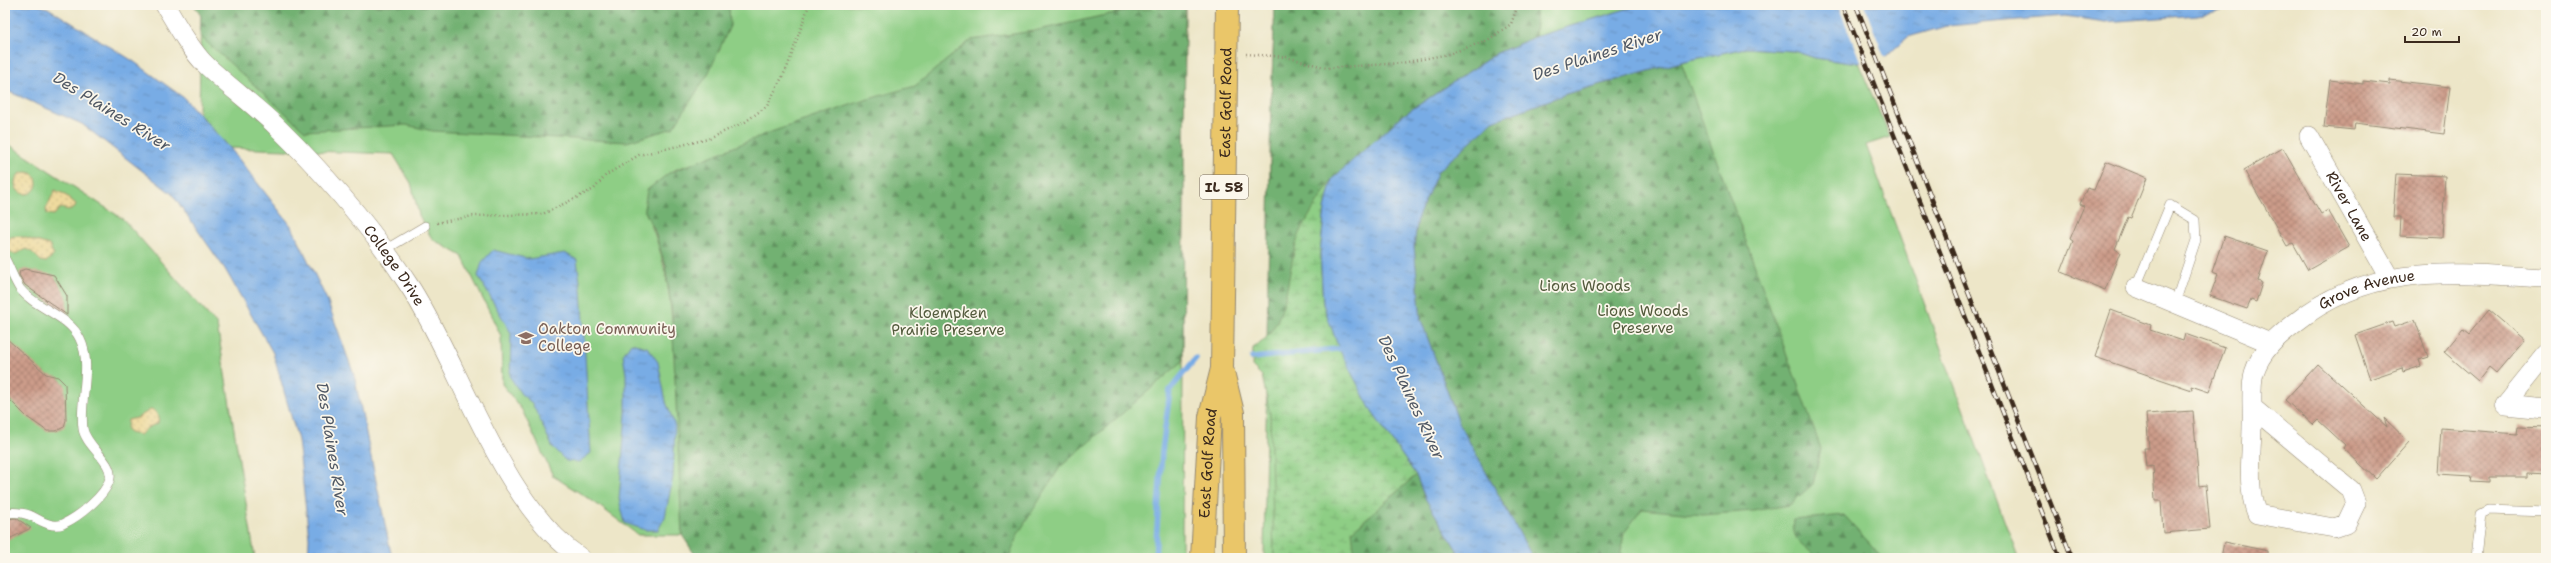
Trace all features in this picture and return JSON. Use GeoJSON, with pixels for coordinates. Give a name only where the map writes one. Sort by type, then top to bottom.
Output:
{"type":"FeatureCollection","features":[{"type":"Feature","properties":{"kind":"main road","name":"East Golf Road"},"geometry":{"type":"LineString","coordinates":[[1202,558],[1210,417],[1222,369],[1227,5]]}},
{"type":"Feature","properties":{"kind":"main road","name":"East Golf Road"},"geometry":{"type":"LineString","coordinates":[[1222,369],[1233,413],[1234,558]]}},
{"type":"Feature","properties":{"kind":"street","name":"College Drive"},"geometry":{"type":"LineString","coordinates":[[165,5],[186,40],[204,63],[277,127],[332,183],[411,289],[440,340],[471,404],[515,485],[535,515],[581,558]]}},
{"type":"Feature","properties":{"kind":"street","name":"River Lane"},"geometry":{"type":"LineString","coordinates":[[2310,136],[2389,277]]}},
{"type":"Feature","properties":{"kind":"street","name":"Grove Avenue"},"geometry":{"type":"LineString","coordinates":[[2253,408],[2351,490],[2356,503],[2346,524],[2334,528],[2257,514],[2252,501],[2253,374],[2270,343],[2303,316],[2334,296],[2389,277],[2439,272],[2546,278]]}},
{"type":"Feature","properties":{"kind":"street"},"geometry":{"type":"LineString","coordinates":[[2136,287],[2270,343]]}},
{"type":"Feature","properties":{"kind":"street"},"geometry":{"type":"LineString","coordinates":[[2546,354],[2505,405],[2546,408]]}},
{"type":"Feature","properties":{"kind":"lane"},"geometry":{"type":"LineString","coordinates":[[2136,287],[2170,205],[2195,220],[2196,240],[2175,303]]}},
{"type":"Feature","properties":{"kind":"lane"},"geometry":{"type":"LineString","coordinates":[[383,251],[425,226]]}},
{"type":"Feature","properties":{"kind":"lane"},"geometry":{"type":"LineString","coordinates":[[5,259],[20,289],[71,326],[80,338],[85,353],[82,420],[84,432],[93,448],[108,466],[110,478],[98,499],[61,524],[43,523],[28,514],[15,512],[5,514]]}},
{"type":"Feature","properties":{"kind":"lane"},"geometry":{"type":"LineString","coordinates":[[2476,558],[2481,514],[2489,510],[2546,512]]}},
{"type":"Feature","properties":{"kind":"path"},"geometry":{"type":"LineString","coordinates":[[425,226],[473,216],[543,214],[594,189],[606,175],[639,155],[708,139],[745,122],[767,106],[787,68],[809,5]]}},
{"type":"Feature","properties":{"kind":"path"},"geometry":{"type":"LineString","coordinates":[[1107,5],[1124,7],[1137,5]]}},
{"type":"Feature","properties":{"kind":"path"},"geometry":{"type":"LineString","coordinates":[[1226,53],[1286,57],[1328,68],[1402,63],[1449,54],[1488,40],[1511,24],[1518,5]]}},
{"type":"Feature","properties":{"kind":"green space"},"geometry":{"type":"Polygon","coordinates":[[[194,5],[729,5],[730,26],[708,74],[673,128],[627,142],[433,131],[406,125],[305,131],[200,36],[201,16],[194,5]]]}},
{"type":"Feature","properties":{"kind":"green space","name":"Kloempken Prairie Preserve"},"geometry":{"type":"Polygon","coordinates":[[[201,5],[1185,5],[1182,558],[867,558],[715,165],[688,166],[678,168],[671,172],[659,186],[644,209],[660,252],[666,275],[672,320],[680,462],[682,535],[638,535],[594,502],[553,476],[522,410],[502,384],[501,336],[462,256],[432,239],[419,215],[411,183],[393,154],[230,148],[199,114],[201,5]]]}},
{"type":"Feature","properties":{"kind":"green space","name":"Lions Woods Preserve"},"geometry":{"type":"Polygon","coordinates":[[[1275,5],[1589,5],[1590,8],[1597,5],[1639,5],[1535,37],[1530,107],[1566,94],[1681,62],[1745,48],[1794,51],[1815,58],[1851,63],[1858,62],[1890,137],[1866,145],[2018,558],[1264,558],[1271,103],[1275,5]]]}},
{"type":"Feature","properties":{"kind":"green space"},"geometry":{"type":"Polygon","coordinates":[[[1275,5],[1537,5],[1535,37],[1497,53],[1402,116],[1358,526],[1416,475],[1425,498],[1457,550],[1460,558],[1324,558],[1300,469],[1266,398],[1271,103],[1275,5]]]}},
{"type":"Feature","properties":{"kind":"green space","name":"Kloempken Prairie Preserve"},"geometry":{"type":"Polygon","coordinates":[[[1185,7],[1183,361],[1060,467],[1018,534],[1009,558],[697,558],[682,535],[672,313],[665,265],[654,229],[644,209],[647,190],[669,173],[771,132],[865,100],[915,86],[971,40],[1034,31],[1128,10],[1185,7]]]}},
{"type":"Feature","properties":{"kind":"green space","name":"Lions Woods"},"geometry":{"type":"Polygon","coordinates":[[[1681,62],[1821,449],[1813,484],[1789,505],[1753,511],[1703,515],[1642,509],[1624,533],[1620,558],[1533,558],[1459,423],[1421,320],[1414,246],[1418,217],[1438,171],[1493,121],[1566,94],[1681,62]]]}},
{"type":"Feature","properties":{"kind":"green space"},"geometry":{"type":"Polygon","coordinates":[[[5,142],[123,219],[217,325],[255,558],[5,558],[5,142]]]}},
{"type":"Feature","properties":{"kind":"green space"},"geometry":{"type":"Polygon","coordinates":[[[1332,179],[1325,208],[1320,253],[1323,304],[1372,412],[1416,475],[1352,531],[1355,558],[1274,558],[1270,414],[1262,376],[1252,366],[1253,348],[1265,339],[1274,328],[1280,315],[1288,285],[1293,255],[1300,233],[1308,217],[1332,179]]]}},
{"type":"Feature","properties":{"kind":"green space"},"geometry":{"type":"Polygon","coordinates":[[[1844,515],[1883,558],[1816,558],[1797,539],[1794,528],[1794,520],[1844,515]]]}},
{"type":"Feature","properties":{"kind":"sand"},"geometry":{"type":"Polygon","coordinates":[[[26,172],[34,175],[37,183],[34,191],[26,194],[18,191],[15,183],[18,175],[26,172]]]}},
{"type":"Feature","properties":{"kind":"sand"},"geometry":{"type":"Polygon","coordinates":[[[55,190],[64,194],[76,204],[74,208],[70,210],[60,208],[54,215],[47,214],[46,209],[55,190]]]}},
{"type":"Feature","properties":{"kind":"sand"},"geometry":{"type":"Polygon","coordinates":[[[19,236],[49,245],[54,255],[46,262],[41,261],[32,252],[26,249],[15,254],[9,251],[7,241],[11,237],[19,236]]]}},
{"type":"Feature","properties":{"kind":"sand"},"geometry":{"type":"Polygon","coordinates":[[[152,409],[159,416],[158,423],[147,428],[140,435],[130,433],[127,429],[128,420],[137,418],[152,409]]]}},
{"type":"Feature","properties":{"kind":"water","name":"Des Plaines River"},"geometry":{"type":"Polygon","coordinates":[[[5,5],[37,5],[48,8],[133,61],[184,98],[230,148],[292,227],[327,300],[354,375],[392,558],[308,558],[309,538],[298,440],[273,353],[225,269],[172,194],[82,124],[5,90],[5,5]]]}},
{"type":"Feature","properties":{"kind":"water","name":"Des Plaines River"},"geometry":{"type":"Polygon","coordinates":[[[1639,5],[2252,5],[2198,15],[2105,22],[2065,16],[1947,26],[1908,37],[1885,57],[1851,63],[1815,58],[1794,51],[1745,48],[1681,62],[1566,94],[1493,121],[1438,171],[1418,217],[1414,246],[1421,320],[1459,423],[1533,558],[1460,558],[1457,550],[1425,498],[1416,475],[1372,412],[1339,349],[1323,304],[1320,253],[1325,208],[1332,179],[1402,116],[1497,53],[1535,37],[1639,5]]]}},
{"type":"Feature","properties":{"kind":"water"},"geometry":{"type":"Polygon","coordinates":[[[493,250],[529,259],[565,253],[577,260],[581,289],[591,453],[579,462],[566,461],[553,448],[532,403],[521,394],[510,377],[511,333],[478,276],[482,262],[493,250]]]}},
{"type":"Feature","properties":{"kind":"water"},"geometry":{"type":"Polygon","coordinates":[[[631,343],[647,347],[658,362],[666,402],[675,426],[673,477],[665,517],[658,530],[645,530],[625,523],[619,499],[626,413],[626,374],[623,355],[631,343]]]}},
{"type":"Feature","properties":{"kind":"pier"},"geometry":{"type":"Polygon","coordinates":[[[1838,5],[1864,5],[1885,59],[1861,63],[1838,5]]]}},
{"type":"Feature","properties":{"kind":"building"},"geometry":{"type":"Polygon","coordinates":[[[2330,80],[2363,84],[2363,81],[2390,84],[2390,80],[2450,87],[2444,134],[2355,123],[2354,130],[2324,127],[2330,80]]]}},
{"type":"Feature","properties":{"kind":"building"},"geometry":{"type":"Polygon","coordinates":[[[2283,148],[2321,214],[2328,210],[2349,247],[2308,270],[2293,243],[2287,246],[2244,170],[2283,148]]]}},
{"type":"Feature","properties":{"kind":"building"},"geometry":{"type":"Polygon","coordinates":[[[2106,161],[2147,178],[2131,218],[2128,217],[2115,249],[2120,252],[2105,290],[2061,272],[2073,241],[2070,239],[2084,206],[2080,204],[2087,188],[2094,190],[2106,161]]]}},
{"type":"Feature","properties":{"kind":"building"},"geometry":{"type":"Polygon","coordinates":[[[2396,174],[2445,176],[2442,238],[2400,236],[2401,217],[2393,217],[2396,174]]]}},
{"type":"Feature","properties":{"kind":"building"},"geometry":{"type":"Polygon","coordinates":[[[2224,236],[2268,251],[2258,281],[2262,283],[2256,302],[2251,300],[2247,309],[2210,296],[2218,274],[2212,272],[2224,236]]]}},
{"type":"Feature","properties":{"kind":"building"},"geometry":{"type":"Polygon","coordinates":[[[25,269],[54,275],[67,296],[67,315],[25,285],[19,275],[20,271],[25,269]]]}},
{"type":"Feature","properties":{"kind":"building"},"geometry":{"type":"Polygon","coordinates":[[[2111,310],[2151,325],[2150,330],[2183,341],[2185,334],[2225,348],[2209,392],[2191,386],[2192,390],[2095,357],[2111,310]]]}},
{"type":"Feature","properties":{"kind":"building"},"geometry":{"type":"Polygon","coordinates":[[[2489,310],[2524,340],[2496,373],[2489,367],[2478,381],[2444,352],[2463,329],[2469,334],[2489,310]]]}},
{"type":"Feature","properties":{"kind":"building"},"geometry":{"type":"Polygon","coordinates":[[[2415,320],[2428,357],[2419,360],[2421,366],[2403,372],[2402,368],[2370,379],[2355,335],[2392,322],[2394,327],[2415,320]]]}},
{"type":"Feature","properties":{"kind":"building"},"geometry":{"type":"Polygon","coordinates":[[[5,337],[46,374],[58,377],[65,384],[66,420],[64,427],[56,431],[47,431],[27,417],[10,400],[5,390],[5,337]]]}},
{"type":"Feature","properties":{"kind":"building"},"geometry":{"type":"Polygon","coordinates":[[[2318,364],[2387,427],[2384,418],[2409,442],[2376,479],[2343,448],[2345,445],[2318,420],[2313,425],[2285,400],[2318,364]]]}},
{"type":"Feature","properties":{"kind":"building"},"geometry":{"type":"Polygon","coordinates":[[[2193,411],[2199,486],[2206,485],[2210,529],[2163,533],[2161,501],[2155,501],[2153,466],[2146,467],[2144,448],[2149,448],[2146,414],[2193,411]]]}},
{"type":"Feature","properties":{"kind":"building"},"geometry":{"type":"Polygon","coordinates":[[[2518,426],[2546,427],[2546,474],[2526,473],[2526,477],[2489,477],[2489,482],[2471,481],[2472,476],[2438,474],[2441,428],[2517,434],[2518,426]]]}},
{"type":"Feature","properties":{"kind":"building"},"geometry":{"type":"Polygon","coordinates":[[[16,518],[31,528],[5,541],[5,519],[16,518]]]}},
{"type":"Feature","properties":{"kind":"building"},"geometry":{"type":"Polygon","coordinates":[[[2224,542],[2268,551],[2268,558],[2221,558],[2224,542]]]}},
{"type":"Feature","properties":{"kind":"waterway"},"geometry":{"type":"LineString","coordinates":[[1252,358],[1346,348]]}},
{"type":"Feature","properties":{"kind":"waterway"},"geometry":{"type":"LineString","coordinates":[[1155,558],[1162,451],[1170,390],[1196,358]]}},
{"type":"Feature","properties":{"kind":"railway"},"geometry":{"type":"LineString","coordinates":[[1843,5],[2060,558]]}},
{"type":"Feature","properties":{"kind":"railway"},"geometry":{"type":"LineString","coordinates":[[1856,5],[2072,558]]}},
{"type":"Feature","properties":{"kind":"place","name":"Oakton Community College"},"geometry":{"type":"Point","coordinates":[526,338]}}]}
